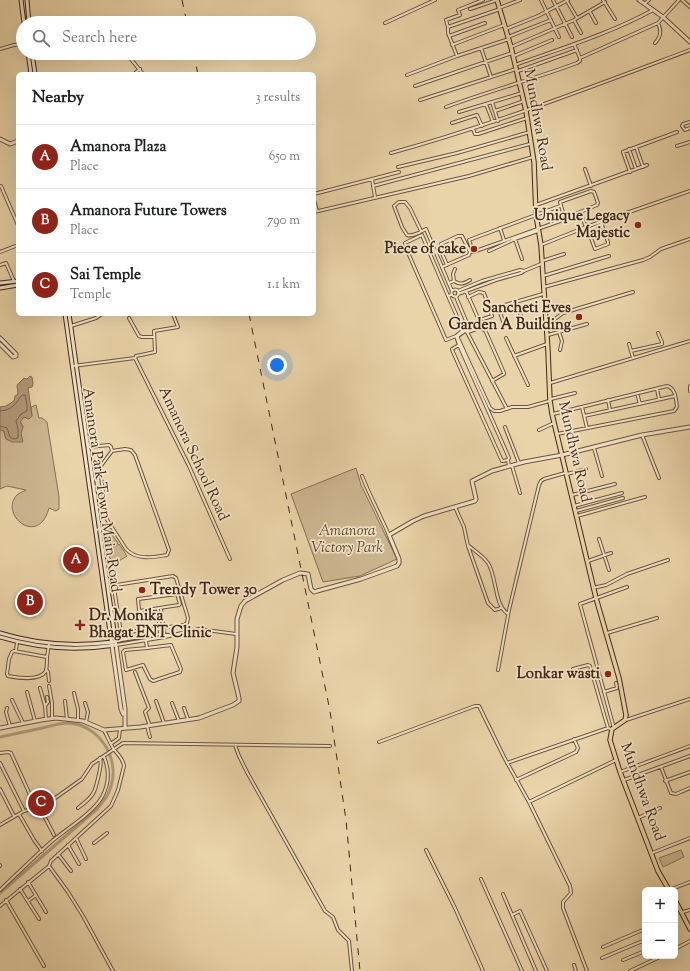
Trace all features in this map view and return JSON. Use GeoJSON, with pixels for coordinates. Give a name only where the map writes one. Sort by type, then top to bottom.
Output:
{"type":"FeatureCollection","features":[{"type":"Feature","properties":{"kind":"main road","name":"Mundhwa Road"},"geometry":{"type":"LineString","coordinates":[[497,0],[517,70],[532,144],[536,215],[541,245],[552,414],[593,588],[619,678],[626,715],[625,720],[613,728],[610,740],[636,818],[658,871],[667,887]]}},
{"type":"Feature","properties":{"kind":"main road"},"geometry":{"type":"LineString","coordinates":[[678,906],[689,924],[690,929]]}},
{"type":"Feature","properties":{"kind":"street"},"geometry":{"type":"LineString","coordinates":[[21,0],[23,16]]}},
{"type":"Feature","properties":{"kind":"street"},"geometry":{"type":"LineString","coordinates":[[27,0],[28,16]]}},
{"type":"Feature","properties":{"kind":"street"},"geometry":{"type":"LineString","coordinates":[[385,23],[435,0]]}},
{"type":"Feature","properties":{"kind":"street"},"geometry":{"type":"LineString","coordinates":[[457,56],[447,30],[448,27],[446,20],[460,15],[458,10],[483,0]]}},
{"type":"Feature","properties":{"kind":"street"},"geometry":{"type":"LineString","coordinates":[[470,10],[497,0]]}},
{"type":"Feature","properties":{"kind":"street"},"geometry":{"type":"LineString","coordinates":[[448,27],[500,9],[520,0]]}},
{"type":"Feature","properties":{"kind":"street"},"geometry":{"type":"LineString","coordinates":[[541,0],[559,37]]}},
{"type":"Feature","properties":{"kind":"street"},"geometry":{"type":"LineString","coordinates":[[552,0],[572,37]]}},
{"type":"Feature","properties":{"kind":"street"},"geometry":{"type":"LineString","coordinates":[[452,45],[547,11],[568,0],[577,18]]}},
{"type":"Feature","properties":{"kind":"street"},"geometry":{"type":"LineString","coordinates":[[639,0],[663,17],[690,42]]}},
{"type":"Feature","properties":{"kind":"street"},"geometry":{"type":"LineString","coordinates":[[644,4],[649,0]]}},
{"type":"Feature","properties":{"kind":"street"},"geometry":{"type":"LineString","coordinates":[[446,107],[577,63],[580,61],[580,58],[658,23],[679,0]]}},
{"type":"Feature","properties":{"kind":"street"},"geometry":{"type":"LineString","coordinates":[[682,0],[690,7]]}},
{"type":"Feature","properties":{"kind":"street"},"geometry":{"type":"LineString","coordinates":[[511,47],[574,20],[590,12],[604,1],[614,19]]}},
{"type":"Feature","properties":{"kind":"street"},"geometry":{"type":"LineString","coordinates":[[515,65],[630,22],[653,10]]}},
{"type":"Feature","properties":{"kind":"street"},"geometry":{"type":"LineString","coordinates":[[590,12],[596,23]]}},
{"type":"Feature","properties":{"kind":"street"},"geometry":{"type":"LineString","coordinates":[[407,75],[508,38],[551,20]]}},
{"type":"Feature","properties":{"kind":"street"},"geometry":{"type":"LineString","coordinates":[[574,20],[581,33]]}},
{"type":"Feature","properties":{"kind":"street"},"geometry":{"type":"LineString","coordinates":[[449,36],[485,23]]}},
{"type":"Feature","properties":{"kind":"street"},"geometry":{"type":"LineString","coordinates":[[655,43],[660,36],[660,28],[658,23]]}},
{"type":"Feature","properties":{"kind":"street"},"geometry":{"type":"LineString","coordinates":[[415,86],[552,40]]}},
{"type":"Feature","properties":{"kind":"street"},"geometry":{"type":"LineString","coordinates":[[574,44],[580,58]]}},
{"type":"Feature","properties":{"kind":"street"},"geometry":{"type":"LineString","coordinates":[[0,49],[16,45]]}},
{"type":"Feature","properties":{"kind":"street"},"geometry":{"type":"LineString","coordinates":[[481,48],[491,78]]}},
{"type":"Feature","properties":{"kind":"street"},"geometry":{"type":"LineString","coordinates":[[420,100],[577,50]]}},
{"type":"Feature","properties":{"kind":"street"},"geometry":{"type":"LineString","coordinates":[[391,152],[498,121],[564,98],[690,50]]}},
{"type":"Feature","properties":{"kind":"street"},"geometry":{"type":"LineString","coordinates":[[29,60],[31,72]]}},
{"type":"Feature","properties":{"kind":"street"},"geometry":{"type":"LineString","coordinates":[[33,60],[35,72]]}},
{"type":"Feature","properties":{"kind":"street"},"geometry":{"type":"LineString","coordinates":[[132,60],[142,72]]}},
{"type":"Feature","properties":{"kind":"street"},"geometry":{"type":"LineString","coordinates":[[136,72],[140,69]]}},
{"type":"Feature","properties":{"kind":"street"},"geometry":{"type":"LineString","coordinates":[[459,112],[522,93]]}},
{"type":"Feature","properties":{"kind":"street"},"geometry":{"type":"LineString","coordinates":[[495,111],[524,101]]}},
{"type":"Feature","properties":{"kind":"street"},"geometry":{"type":"LineString","coordinates":[[492,102],[498,121]]}},
{"type":"Feature","properties":{"kind":"street"},"geometry":{"type":"LineString","coordinates":[[486,104],[492,122]]}},
{"type":"Feature","properties":{"kind":"street"},"geometry":{"type":"LineString","coordinates":[[452,123],[476,115],[478,116],[482,126]]}},
{"type":"Feature","properties":{"kind":"street"},"geometry":{"type":"LineString","coordinates":[[473,129],[475,134],[478,134],[527,118]]}},
{"type":"Feature","properties":{"kind":"street"},"geometry":{"type":"LineString","coordinates":[[690,122],[682,125],[684,130],[690,128]]}},
{"type":"Feature","properties":{"kind":"street"},"geometry":{"type":"LineString","coordinates":[[398,167],[456,153],[530,132]]}},
{"type":"Feature","properties":{"kind":"street"},"geometry":{"type":"LineString","coordinates":[[630,172],[623,153],[636,146],[677,132]]}},
{"type":"Feature","properties":{"kind":"street"},"geometry":{"type":"LineString","coordinates":[[0,139],[10,144],[16,142]]}},
{"type":"Feature","properties":{"kind":"street"},"geometry":{"type":"LineString","coordinates":[[677,146],[690,142]]}},
{"type":"Feature","properties":{"kind":"street"},"geometry":{"type":"LineString","coordinates":[[373,186],[532,144]]}},
{"type":"Feature","properties":{"kind":"street"},"geometry":{"type":"LineString","coordinates":[[636,146],[643,167]]}},
{"type":"Feature","properties":{"kind":"street"},"geometry":{"type":"LineString","coordinates":[[629,149],[636,169]]}},
{"type":"Feature","properties":{"kind":"street"},"geometry":{"type":"LineString","coordinates":[[316,211],[469,176],[533,157]]}},
{"type":"Feature","properties":{"kind":"street"},"geometry":{"type":"LineString","coordinates":[[536,205],[647,165]]}},
{"type":"Feature","properties":{"kind":"street"},"geometry":{"type":"LineString","coordinates":[[585,169],[591,186]]}},
{"type":"Feature","properties":{"kind":"street"},"geometry":{"type":"LineString","coordinates":[[316,193],[399,172]]}},
{"type":"Feature","properties":{"kind":"street"},"geometry":{"type":"LineString","coordinates":[[372,179],[375,197]]}},
{"type":"Feature","properties":{"kind":"street"},"geometry":{"type":"LineString","coordinates":[[1,186],[16,220]]}},
{"type":"Feature","properties":{"kind":"street"},"geometry":{"type":"LineString","coordinates":[[591,191],[594,192],[598,203],[597,205],[580,212],[566,217],[563,215],[560,206],[561,201],[591,191]]}},
{"type":"Feature","properties":{"kind":"street"},"geometry":{"type":"LineString","coordinates":[[541,245],[586,227],[602,223],[690,191]]}},
{"type":"Feature","properties":{"kind":"street"},"geometry":{"type":"LineString","coordinates":[[421,231],[410,208],[405,202],[399,202],[394,206],[402,227],[407,235],[410,236],[426,229],[452,291],[450,295]]}},
{"type":"Feature","properties":{"kind":"street"},"geometry":{"type":"LineString","coordinates":[[539,230],[473,252],[469,240],[560,206]]}},
{"type":"Feature","properties":{"kind":"street"},"geometry":{"type":"LineString","coordinates":[[548,210],[551,224]]}},
{"type":"Feature","properties":{"kind":"street"},"geometry":{"type":"LineString","coordinates":[[580,212],[586,227]]}},
{"type":"Feature","properties":{"kind":"street"},"geometry":{"type":"LineString","coordinates":[[489,251],[560,221]]}},
{"type":"Feature","properties":{"kind":"street"},"geometry":{"type":"LineString","coordinates":[[602,223],[608,244],[595,249],[588,230],[602,223]]}},
{"type":"Feature","properties":{"kind":"street"},"geometry":{"type":"LineString","coordinates":[[500,228],[504,241]]}},
{"type":"Feature","properties":{"kind":"street"},"geometry":{"type":"LineString","coordinates":[[422,235],[450,295],[463,330],[456,336],[446,340],[406,248],[405,243],[422,235]]}},
{"type":"Feature","properties":{"kind":"street"},"geometry":{"type":"LineString","coordinates":[[442,267],[447,265],[469,255],[470,252],[462,236],[458,236],[441,244],[447,265]]}},
{"type":"Feature","properties":{"kind":"street"},"geometry":{"type":"LineString","coordinates":[[515,239],[522,258]]}},
{"type":"Feature","properties":{"kind":"street"},"geometry":{"type":"LineString","coordinates":[[543,287],[643,260],[661,249],[690,239]]}},
{"type":"Feature","properties":{"kind":"street"},"geometry":{"type":"LineString","coordinates":[[0,252],[16,246]]}},
{"type":"Feature","properties":{"kind":"street"},"geometry":{"type":"LineString","coordinates":[[452,291],[456,290],[458,293],[466,292],[521,273],[564,254]]}},
{"type":"Feature","properties":{"kind":"street"},"geometry":{"type":"LineString","coordinates":[[542,276],[609,256]]}},
{"type":"Feature","properties":{"kind":"street"},"geometry":{"type":"LineString","coordinates":[[0,265],[6,263],[14,281],[0,283]]}},
{"type":"Feature","properties":{"kind":"street"},"geometry":{"type":"LineString","coordinates":[[455,268],[452,274],[454,281],[458,284],[463,284],[470,280]]}},
{"type":"Feature","properties":{"kind":"street"},"geometry":{"type":"LineString","coordinates":[[469,328],[456,297],[458,293],[482,281],[520,270],[524,271]]}},
{"type":"Feature","properties":{"kind":"street"},"geometry":{"type":"LineString","coordinates":[[449,283],[454,281]]}},
{"type":"Feature","properties":{"kind":"street"},"geometry":{"type":"LineString","coordinates":[[0,288],[16,285]]}},
{"type":"Feature","properties":{"kind":"street"},"geometry":{"type":"LineString","coordinates":[[466,292],[468,297],[480,320],[492,316],[484,293],[479,292],[468,297]]}},
{"type":"Feature","properties":{"kind":"street"},"geometry":{"type":"LineString","coordinates":[[547,328],[563,313],[633,292]]}},
{"type":"Feature","properties":{"kind":"street"},"geometry":{"type":"LineString","coordinates":[[504,324],[498,307],[544,294]]}},
{"type":"Feature","properties":{"kind":"street"},"geometry":{"type":"LineString","coordinates":[[450,295],[456,297]]}},
{"type":"Feature","properties":{"kind":"street"},"geometry":{"type":"LineString","coordinates":[[516,302],[522,319]]}},
{"type":"Feature","properties":{"kind":"street","name":"Amanora Park Town Main Road"},"geometry":{"type":"LineString","coordinates":[[66,316],[88,447],[98,530]]}},
{"type":"Feature","properties":{"kind":"street","name":"Amanora Park Town Main Road"},"geometry":{"type":"LineString","coordinates":[[69,316],[120,688],[125,709],[125,728]]}},
{"type":"Feature","properties":{"kind":"street"},"geometry":{"type":"LineString","coordinates":[[71,326],[99,316]]}},
{"type":"Feature","properties":{"kind":"street"},"geometry":{"type":"LineString","coordinates":[[75,366],[134,358],[136,356],[155,352],[154,331],[178,327],[174,316]]}},
{"type":"Feature","properties":{"kind":"street"},"geometry":{"type":"LineString","coordinates":[[129,318],[139,336],[154,337]]}},
{"type":"Feature","properties":{"kind":"street"},"geometry":{"type":"LineString","coordinates":[[547,335],[587,324]]}},
{"type":"Feature","properties":{"kind":"street"},"geometry":{"type":"LineString","coordinates":[[492,380],[504,373],[485,330],[479,328],[468,332],[465,331],[458,336],[458,338],[490,408],[494,411],[500,411],[517,406],[528,407],[575,393]]}},
{"type":"Feature","properties":{"kind":"street"},"geometry":{"type":"LineString","coordinates":[[468,332],[506,409]]}},
{"type":"Feature","properties":{"kind":"street"},"geometry":{"type":"LineString","coordinates":[[559,332],[562,341],[560,350]]}},
{"type":"Feature","properties":{"kind":"street"},"geometry":{"type":"LineString","coordinates":[[631,351],[662,344],[658,333]]}},
{"type":"Feature","properties":{"kind":"street"},"geometry":{"type":"LineString","coordinates":[[456,336],[509,458],[508,460],[520,493]]}},
{"type":"Feature","properties":{"kind":"street"},"geometry":{"type":"LineString","coordinates":[[0,338],[16,354],[16,356],[13,357],[0,344]]}},
{"type":"Feature","properties":{"kind":"street"},"geometry":{"type":"LineString","coordinates":[[506,338],[528,385]]}},
{"type":"Feature","properties":{"kind":"street"},"geometry":{"type":"LineString","coordinates":[[549,384],[690,341]]}},
{"type":"Feature","properties":{"kind":"street"},"geometry":{"type":"LineString","coordinates":[[514,356],[547,344]]}},
{"type":"Feature","properties":{"kind":"street"},"geometry":{"type":"LineString","coordinates":[[628,344],[633,358]]}},
{"type":"Feature","properties":{"kind":"street"},"geometry":{"type":"LineString","coordinates":[[459,345],[452,349],[453,352],[502,461],[508,460]]}},
{"type":"Feature","properties":{"kind":"street","name":"Amanora School Road"},"geometry":{"type":"LineString","coordinates":[[134,358],[189,466],[230,559]]}},
{"type":"Feature","properties":{"kind":"street"},"geometry":{"type":"LineString","coordinates":[[552,414],[669,386],[673,389],[675,396],[677,408],[674,411],[557,434]]}},
{"type":"Feature","properties":{"kind":"street"},"geometry":{"type":"LineString","coordinates":[[690,386],[690,391]]}},
{"type":"Feature","properties":{"kind":"street"},"geometry":{"type":"LineString","coordinates":[[657,389],[659,400]]}},
{"type":"Feature","properties":{"kind":"street"},"geometry":{"type":"LineString","coordinates":[[637,393],[640,404]]}},
{"type":"Feature","properties":{"kind":"street"},"geometry":{"type":"LineString","coordinates":[[584,416],[675,396]]}},
{"type":"Feature","properties":{"kind":"street"},"geometry":{"type":"LineString","coordinates":[[608,400],[610,410]]}},
{"type":"Feature","properties":{"kind":"street"},"geometry":{"type":"LineString","coordinates":[[582,407],[587,428]]}},
{"type":"Feature","properties":{"kind":"street"},"geometry":{"type":"LineString","coordinates":[[539,430],[554,423]]}},
{"type":"Feature","properties":{"kind":"street"},"geometry":{"type":"LineString","coordinates":[[505,427],[519,463]]}},
{"type":"Feature","properties":{"kind":"street"},"geometry":{"type":"LineString","coordinates":[[389,535],[424,516],[472,503],[476,500],[472,479],[510,465],[594,448],[642,435],[690,427]]}},
{"type":"Feature","properties":{"kind":"street"},"geometry":{"type":"LineString","coordinates":[[642,435],[659,478]]}},
{"type":"Feature","properties":{"kind":"street"},"geometry":{"type":"LineString","coordinates":[[88,447],[109,445],[112,451]]}},
{"type":"Feature","properties":{"kind":"street"},"geometry":{"type":"LineString","coordinates":[[594,448],[602,476]]}},
{"type":"Feature","properties":{"kind":"street"},"geometry":{"type":"LineString","coordinates":[[129,449],[135,455],[168,550],[166,555],[147,558],[131,553],[126,549],[105,516],[99,470],[100,464],[112,451],[129,449]]}},
{"type":"Feature","properties":{"kind":"street"},"geometry":{"type":"LineString","coordinates":[[498,670],[508,614],[540,483],[544,479],[586,469]]}},
{"type":"Feature","properties":{"kind":"street"},"geometry":{"type":"LineString","coordinates":[[0,728],[46,719],[67,719],[86,722],[104,730],[120,729],[149,726],[209,715],[234,705],[239,701],[233,673],[237,647],[236,619],[244,602],[283,580],[300,573],[307,573],[311,589],[314,592],[361,579],[397,566],[399,563],[398,555],[362,476]]}},
{"type":"Feature","properties":{"kind":"street"},"geometry":{"type":"LineString","coordinates":[[572,495],[615,484]]}},
{"type":"Feature","properties":{"kind":"street"},"geometry":{"type":"LineString","coordinates":[[574,506],[622,493]]}},
{"type":"Feature","properties":{"kind":"street"},"geometry":{"type":"LineString","coordinates":[[576,516],[645,497]]}},
{"type":"Feature","properties":{"kind":"street"},"geometry":{"type":"LineString","coordinates":[[575,511],[623,498]]}},
{"type":"Feature","properties":{"kind":"street"},"geometry":{"type":"LineString","coordinates":[[455,507],[464,527],[468,546],[488,602],[495,610],[501,608]]}},
{"type":"Feature","properties":{"kind":"street"},"geometry":{"type":"LineString","coordinates":[[98,530],[111,527]]}},
{"type":"Feature","properties":{"kind":"street"},"geometry":{"type":"LineString","coordinates":[[599,539],[609,570]]}},
{"type":"Feature","properties":{"kind":"street"},"geometry":{"type":"LineString","coordinates":[[468,546],[488,563],[501,608],[508,614]]}},
{"type":"Feature","properties":{"kind":"street"},"geometry":{"type":"LineString","coordinates":[[587,561],[611,553]]}},
{"type":"Feature","properties":{"kind":"street"},"geometry":{"type":"LineString","coordinates":[[593,588],[606,585],[624,575],[668,560]]}},
{"type":"Feature","properties":{"kind":"street"},"geometry":{"type":"LineString","coordinates":[[173,576],[175,577],[188,620],[186,624],[163,627],[121,633],[114,588],[116,585],[173,576]]}},
{"type":"Feature","properties":{"kind":"street"},"geometry":{"type":"LineString","coordinates":[[507,763],[574,739],[608,728],[613,728],[580,604],[627,587]]}},
{"type":"Feature","properties":{"kind":"street"},"geometry":{"type":"LineString","coordinates":[[178,594],[179,605],[159,608],[139,611],[137,600],[178,594]]}},
{"type":"Feature","properties":{"kind":"street"},"geometry":{"type":"LineString","coordinates":[[159,608],[160,634]]}},
{"type":"Feature","properties":{"kind":"street"},"geometry":{"type":"LineString","coordinates":[[159,608],[164,637]]}},
{"type":"Feature","properties":{"kind":"street"},"geometry":{"type":"LineString","coordinates":[[606,634],[658,618]]}},
{"type":"Feature","properties":{"kind":"street"},"geometry":{"type":"LineString","coordinates":[[0,637],[17,642],[49,646],[146,641],[199,628],[236,634]]}},
{"type":"Feature","properties":{"kind":"street"},"geometry":{"type":"LineString","coordinates":[[0,632],[49,646]]}},
{"type":"Feature","properties":{"kind":"street"},"geometry":{"type":"LineString","coordinates":[[114,643],[160,634],[169,635]]}},
{"type":"Feature","properties":{"kind":"street"},"geometry":{"type":"LineString","coordinates":[[146,641],[147,648]]}},
{"type":"Feature","properties":{"kind":"street"},"geometry":{"type":"LineString","coordinates":[[16,651],[17,642]]}},
{"type":"Feature","properties":{"kind":"street"},"geometry":{"type":"LineString","coordinates":[[171,645],[181,669],[180,672],[153,681],[150,679],[143,665],[126,670],[123,653],[124,651],[147,648],[171,645]]}},
{"type":"Feature","properties":{"kind":"street"},"geometry":{"type":"LineString","coordinates":[[49,646],[46,669],[48,672],[49,681]]}},
{"type":"Feature","properties":{"kind":"street"},"geometry":{"type":"LineString","coordinates":[[46,669],[42,674],[27,679],[8,676],[6,672],[12,652],[16,651],[47,657]]}},
{"type":"Feature","properties":{"kind":"street"},"geometry":{"type":"LineString","coordinates":[[573,670],[588,665],[590,666],[608,728]]}},
{"type":"Feature","properties":{"kind":"street"},"geometry":{"type":"LineString","coordinates":[[135,672],[149,708],[145,712],[150,737]]}},
{"type":"Feature","properties":{"kind":"street"},"geometry":{"type":"LineString","coordinates":[[604,692],[617,688],[616,683]]}},
{"type":"Feature","properties":{"kind":"street"},"geometry":{"type":"LineString","coordinates":[[48,686],[52,703],[52,719]]}},
{"type":"Feature","properties":{"kind":"street"},"geometry":{"type":"LineString","coordinates":[[40,688],[45,706],[46,719]]}},
{"type":"Feature","properties":{"kind":"street"},"geometry":{"type":"LineString","coordinates":[[27,692],[35,721]]}},
{"type":"Feature","properties":{"kind":"street"},"geometry":{"type":"LineString","coordinates":[[74,693],[78,710],[78,720]]}},
{"type":"Feature","properties":{"kind":"street"},"geometry":{"type":"LineString","coordinates":[[45,706],[48,702],[47,697]]}},
{"type":"Feature","properties":{"kind":"street"},"geometry":{"type":"LineString","coordinates":[[625,720],[690,699]]}},
{"type":"Feature","properties":{"kind":"street"},"geometry":{"type":"LineString","coordinates":[[12,700],[23,723]]}},
{"type":"Feature","properties":{"kind":"street"},"geometry":{"type":"LineString","coordinates":[[65,701],[67,719]]}},
{"type":"Feature","properties":{"kind":"street"},"geometry":{"type":"LineString","coordinates":[[156,701],[164,723]]}},
{"type":"Feature","properties":{"kind":"street"},"geometry":{"type":"LineString","coordinates":[[85,703],[88,712],[86,722]]}},
{"type":"Feature","properties":{"kind":"street"},"geometry":{"type":"LineString","coordinates":[[172,703],[179,721]]}},
{"type":"Feature","properties":{"kind":"street"},"geometry":{"type":"LineString","coordinates":[[379,742],[478,706],[490,726],[507,763],[529,802],[571,890],[570,896],[563,902],[562,908],[588,971]]}},
{"type":"Feature","properties":{"kind":"street"},"geometry":{"type":"LineString","coordinates":[[8,708],[6,712],[10,726]]}},
{"type":"Feature","properties":{"kind":"street"},"geometry":{"type":"LineString","coordinates":[[184,708],[188,719]]}},
{"type":"Feature","properties":{"kind":"street"},"geometry":{"type":"LineString","coordinates":[[111,744],[119,738],[120,729]]}},
{"type":"Feature","properties":{"kind":"street"},"geometry":{"type":"LineString","coordinates":[[0,906],[49,866],[51,861],[58,854],[112,806],[124,766],[122,758],[114,749],[104,730]]}},
{"type":"Feature","properties":{"kind":"street"},"geometry":{"type":"LineString","coordinates":[[516,780],[576,752],[578,748],[574,739]]}},
{"type":"Feature","properties":{"kind":"street"},"geometry":{"type":"LineString","coordinates":[[0,825],[24,811],[51,801],[78,783],[92,764],[123,743],[330,746]]}},
{"type":"Feature","properties":{"kind":"street"},"geometry":{"type":"LineString","coordinates":[[235,744],[248,774],[323,909],[332,917],[338,930],[349,941],[352,971]]}},
{"type":"Feature","properties":{"kind":"street"},"geometry":{"type":"LineString","coordinates":[[620,772],[690,746]]}},
{"type":"Feature","properties":{"kind":"street"},"geometry":{"type":"LineString","coordinates":[[0,753],[11,753],[54,835]]}},
{"type":"Feature","properties":{"kind":"street"},"geometry":{"type":"LineString","coordinates":[[623,781],[690,756]]}},
{"type":"Feature","properties":{"kind":"street"},"geometry":{"type":"LineString","coordinates":[[0,890],[51,842],[80,820],[101,799],[107,784],[108,774],[104,757]]}},
{"type":"Feature","properties":{"kind":"street"},"geometry":{"type":"LineString","coordinates":[[78,808],[90,798],[95,791],[101,764],[100,758]]}},
{"type":"Feature","properties":{"kind":"street"},"geometry":{"type":"LineString","coordinates":[[529,802],[616,760]]}},
{"type":"Feature","properties":{"kind":"street"},"geometry":{"type":"LineString","coordinates":[[0,763],[24,811]]}},
{"type":"Feature","properties":{"kind":"street"},"geometry":{"type":"LineString","coordinates":[[661,767],[669,792],[672,794],[690,788]]}},
{"type":"Feature","properties":{"kind":"street"},"geometry":{"type":"LineString","coordinates":[[665,781],[690,772]]}},
{"type":"Feature","properties":{"kind":"street"},"geometry":{"type":"LineString","coordinates":[[0,789],[14,816]]}},
{"type":"Feature","properties":{"kind":"street"},"geometry":{"type":"LineString","coordinates":[[636,818],[660,808]]}},
{"type":"Feature","properties":{"kind":"street"},"geometry":{"type":"LineString","coordinates":[[19,814],[42,851]]}},
{"type":"Feature","properties":{"kind":"street"},"geometry":{"type":"LineString","coordinates":[[94,843],[107,833]]}},
{"type":"Feature","properties":{"kind":"street"},"geometry":{"type":"LineString","coordinates":[[76,838],[86,860]]}},
{"type":"Feature","properties":{"kind":"street"},"geometry":{"type":"LineString","coordinates":[[651,853],[690,838]]}},
{"type":"Feature","properties":{"kind":"street"},"geometry":{"type":"LineString","coordinates":[[68,845],[79,864]]}},
{"type":"Feature","properties":{"kind":"street"},"geometry":{"type":"LineString","coordinates":[[426,850],[484,971]]}},
{"type":"Feature","properties":{"kind":"street"},"geometry":{"type":"LineString","coordinates":[[58,854],[71,871]]}},
{"type":"Feature","properties":{"kind":"street"},"geometry":{"type":"LineString","coordinates":[[49,866],[84,916],[113,971]]}},
{"type":"Feature","properties":{"kind":"street"},"geometry":{"type":"LineString","coordinates":[[482,879],[522,971]]}},
{"type":"Feature","properties":{"kind":"street"},"geometry":{"type":"LineString","coordinates":[[28,882],[46,912]]}},
{"type":"Feature","properties":{"kind":"street"},"geometry":{"type":"LineString","coordinates":[[677,887],[690,882]]}},
{"type":"Feature","properties":{"kind":"street"},"geometry":{"type":"LineString","coordinates":[[20,889],[39,919]]}},
{"type":"Feature","properties":{"kind":"street"},"geometry":{"type":"LineString","coordinates":[[503,894],[536,971]]}},
{"type":"Feature","properties":{"kind":"street"},"geometry":{"type":"LineString","coordinates":[[28,901],[36,895]]}},
{"type":"Feature","properties":{"kind":"street"},"geometry":{"type":"LineString","coordinates":[[6,900],[44,966]]}},
{"type":"Feature","properties":{"kind":"street"},"geometry":{"type":"LineString","coordinates":[[681,913],[690,910]]}},
{"type":"Feature","properties":{"kind":"street"},"geometry":{"type":"LineString","coordinates":[[512,915],[520,912],[547,971]]}},
{"type":"Feature","properties":{"kind":"street"},"geometry":{"type":"LineString","coordinates":[[603,947],[642,930]]}},
{"type":"Feature","properties":{"kind":"street"},"geometry":{"type":"LineString","coordinates":[[602,958],[642,941]]}},
{"type":"Feature","properties":{"kind":"street"},"geometry":{"type":"LineString","coordinates":[[678,947],[690,941]]}},
{"type":"Feature","properties":{"kind":"street"},"geometry":{"type":"LineString","coordinates":[[623,960],[642,952]]}},
{"type":"Feature","properties":{"kind":"street"},"geometry":{"type":"LineString","coordinates":[[630,971],[656,959]]}},
{"type":"Feature","properties":{"kind":"street"},"geometry":{"type":"LineString","coordinates":[[574,965],[576,971]]}},
{"type":"Feature","properties":{"kind":"green space"},"geometry":{"type":"Polygon","coordinates":[[[36,405],[39,418],[42,418],[47,422],[59,497],[59,509],[56,511],[49,508],[44,520],[37,525],[30,527],[17,519],[13,512],[12,504],[19,493],[26,490],[7,486],[0,489],[0,430],[3,430],[6,439],[21,433],[23,427],[20,421],[24,417],[29,419],[32,416],[31,407],[36,405]]]}},
{"type":"Feature","properties":{"kind":"green space","name":"Amanora Victory Park"},"geometry":{"type":"Polygon","coordinates":[[[356,468],[361,485],[397,559],[360,576],[323,582],[291,494],[356,468]]]}},
{"type":"Feature","properties":{"kind":"green space"},"geometry":{"type":"Polygon","coordinates":[[[110,532],[118,543],[112,547],[105,536],[110,532]]]}},
{"type":"Feature","properties":{"kind":"green space"},"geometry":{"type":"Polygon","coordinates":[[[119,544],[127,556],[114,564],[106,552],[119,544]]]}},
{"type":"Feature","properties":{"kind":"green space"},"geometry":{"type":"Polygon","coordinates":[[[681,850],[684,857],[663,867],[659,858],[681,850]]]}},
{"type":"Feature","properties":{"kind":"water"},"geometry":{"type":"Polygon","coordinates":[[[30,376],[32,377],[33,384],[32,387],[28,388],[32,416],[29,419],[24,417],[20,422],[23,427],[21,433],[23,442],[12,442],[6,439],[4,431],[0,430],[0,407],[6,406],[14,401],[15,396],[18,394],[17,385],[24,378],[27,379],[30,376]]]}},
{"type":"Feature","properties":{"kind":"waterway"},"geometry":{"type":"LineString","coordinates":[[0,737],[62,724],[69,723],[80,725],[98,736],[105,745],[110,754],[113,775],[109,792],[97,809],[0,893]]}},
{"type":"Feature","properties":{"kind":"railway"},"geometry":{"type":"LineString","coordinates":[[182,0],[185,16]]}},
{"type":"Feature","properties":{"kind":"railway"},"geometry":{"type":"LineString","coordinates":[[195,60],[198,72]]}},
{"type":"Feature","properties":{"kind":"railway"},"geometry":{"type":"LineString","coordinates":[[249,316],[330,711],[346,820],[360,971]]}},
{"type":"Feature","properties":{"kind":"place","name":"Unique Legacy Majestic"},"geometry":{"type":"Point","coordinates":[638,225]}},
{"type":"Feature","properties":{"kind":"place","name":"Piece of cake"},"geometry":{"type":"Point","coordinates":[474,249]}},
{"type":"Feature","properties":{"kind":"place","name":"Sancheti Eves Garden A Building"},"geometry":{"type":"Point","coordinates":[579,317]}},
{"type":"Feature","properties":{"kind":"place","name":"Amanora Plaza"},"geometry":{"type":"Point","coordinates":[76,560]}},
{"type":"Feature","properties":{"kind":"place","name":"Trendy Tower 30"},"geometry":{"type":"Point","coordinates":[142,590]}},
{"type":"Feature","properties":{"kind":"place","name":"Amanora Future Towers"},"geometry":{"type":"Point","coordinates":[30,602]}},
{"type":"Feature","properties":{"kind":"place","name":"Dr. Monika Bhagat ENT Clinic"},"geometry":{"type":"Point","coordinates":[80,625]}},
{"type":"Feature","properties":{"kind":"place","name":"Lonkar wasti"},"geometry":{"type":"Point","coordinates":[608,674]}},
{"type":"Feature","properties":{"kind":"place","name":"Sai Temple"},"geometry":{"type":"Point","coordinates":[41,803]}}]}
